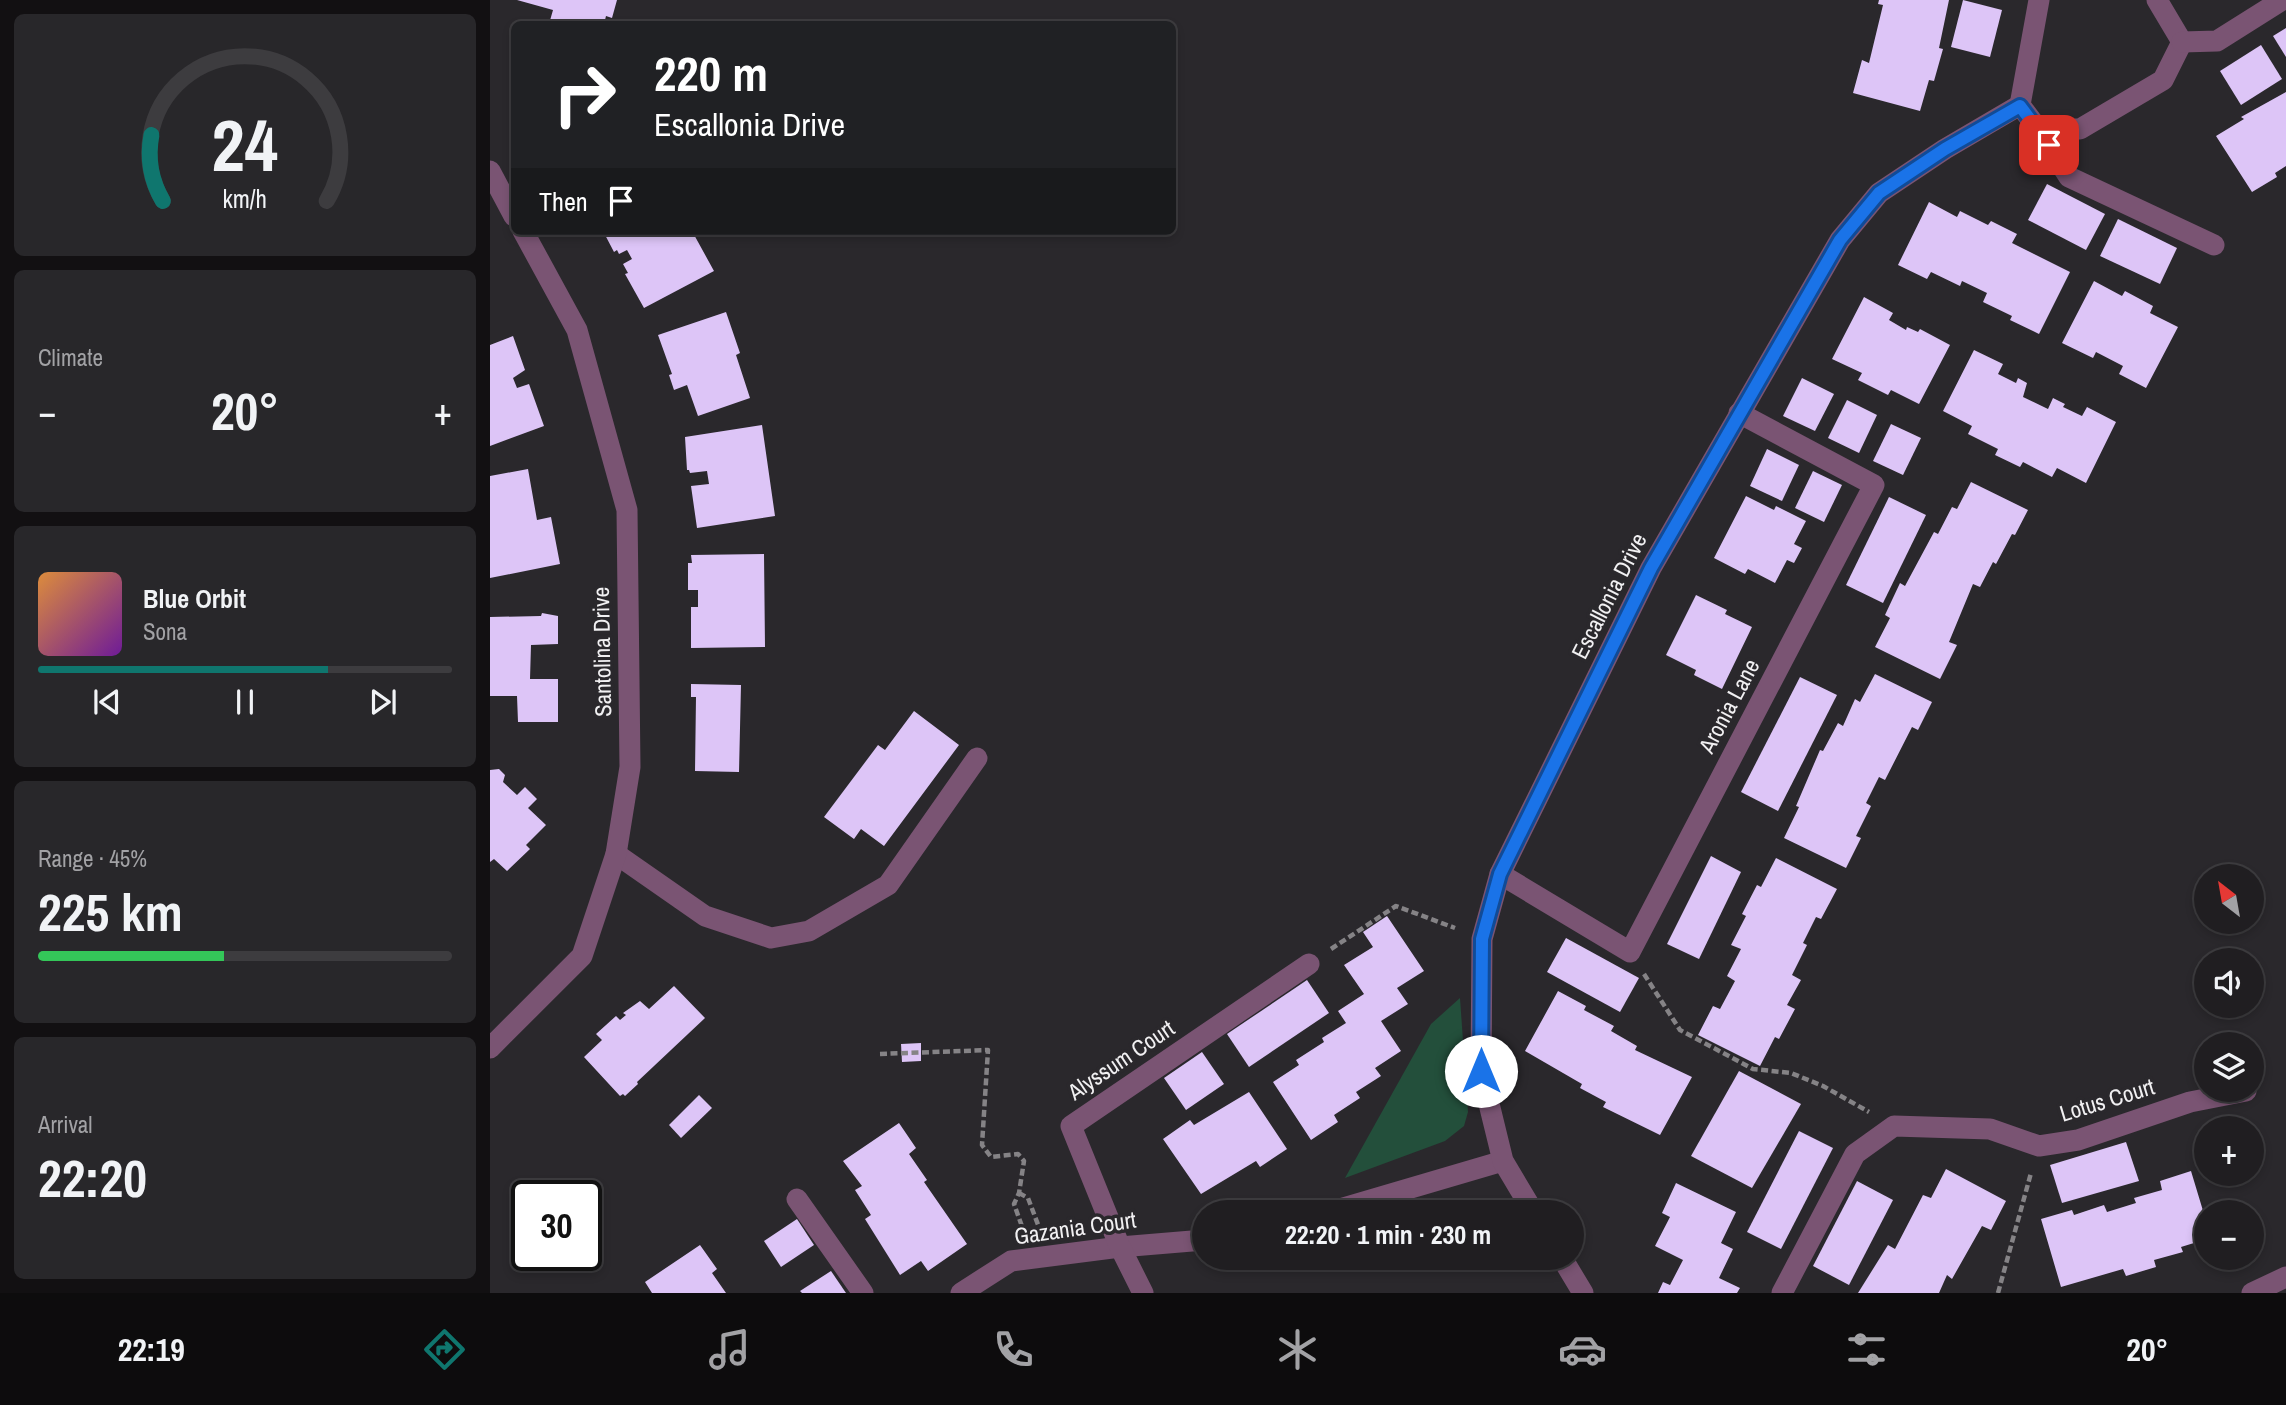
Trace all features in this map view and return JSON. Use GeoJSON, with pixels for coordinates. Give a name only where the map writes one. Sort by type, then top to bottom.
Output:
{"type":"FeatureCollection","features":[{"type":"Feature","properties":{"kind":"street"},"geometry":{"type":"LineString","coordinates":[[2039,0],[2020,106],[2069,177],[2214,245]]}},
{"type":"Feature","properties":{"kind":"street"},"geometry":{"type":"LineString","coordinates":[[2157,0],[2182,43]]}},
{"type":"Feature","properties":{"kind":"street"},"geometry":{"type":"LineString","coordinates":[[2182,43],[2217,41],[2282,0]]}},
{"type":"Feature","properties":{"kind":"street"},"geometry":{"type":"LineString","coordinates":[[2038,129],[2080,129],[2163,80],[2182,43]]}},
{"type":"Feature","properties":{"kind":"street","name":"Escallonia Drive"},"geometry":{"type":"LineString","coordinates":[[1526,1200],[1503,1161],[1481,1071],[1482,939],[1500,874],[1651,568],[1840,240],[1879,193],[1945,149],[2020,106]]}},
{"type":"Feature","properties":{"kind":"street"},"geometry":{"type":"LineString","coordinates":[[490,171],[511,210]]}},
{"type":"Feature","properties":{"kind":"street","name":"Santolina Drive"},"geometry":{"type":"LineString","coordinates":[[490,1048],[582,956],[616,854],[630,767],[627,510],[577,330],[525,235]]}},
{"type":"Feature","properties":{"kind":"street","name":"Aronia Lane"},"geometry":{"type":"LineString","coordinates":[[1630,952],[1874,485],[1739,413]]}},
{"type":"Feature","properties":{"kind":"street"},"geometry":{"type":"LineString","coordinates":[[616,854],[705,916],[771,938],[809,931],[888,885],[977,758]]}},
{"type":"Feature","properties":{"kind":"street"},"geometry":{"type":"LineString","coordinates":[[1500,874],[1630,952]]}},
{"type":"Feature","properties":{"kind":"street","name":"Alyssum Court"},"geometry":{"type":"LineString","coordinates":[[1120,1247],[1071,1126],[1309,964]]}},
{"type":"Feature","properties":{"kind":"street","name":"Lotus Court"},"geometry":{"type":"LineString","coordinates":[[1894,1126],[1990,1129],[2039,1146],[2078,1140],[2194,1101]]}},
{"type":"Feature","properties":{"kind":"street"},"geometry":{"type":"LineString","coordinates":[[1782,1293],[1855,1154],[1894,1126]]}},
{"type":"Feature","properties":{"kind":"street"},"geometry":{"type":"LineString","coordinates":[[1370,1200],[1503,1161]]}},
{"type":"Feature","properties":{"kind":"street"},"geometry":{"type":"LineString","coordinates":[[797,1199],[863,1293]]}},
{"type":"Feature","properties":{"kind":"street","name":"Gazania Court"},"geometry":{"type":"LineString","coordinates":[[961,1293],[1010,1261],[1192,1241]]}},
{"type":"Feature","properties":{"kind":"street"},"geometry":{"type":"LineString","coordinates":[[1120,1247],[1143,1293]]}},
{"type":"Feature","properties":{"kind":"street"},"geometry":{"type":"LineString","coordinates":[[1569,1270],[1583,1293]]}},
{"type":"Feature","properties":{"kind":"street"},"geometry":{"type":"LineString","coordinates":[[2254,1293],[2286,1277]]}},
{"type":"Feature","properties":{"kind":"path"},"geometry":{"type":"LineString","coordinates":[[1309,964],[1396,906],[1482,939]]}},
{"type":"Feature","properties":{"kind":"path"},"geometry":{"type":"LineString","coordinates":[[1630,952],[1680,1030],[1753,1069],[1791,1073],[1823,1086],[1894,1126]]}},
{"type":"Feature","properties":{"kind":"path"},"geometry":{"type":"LineString","coordinates":[[880,1054],[988,1050],[982,1145],[991,1157],[1018,1154],[1024,1161],[1019,1193],[1014,1203],[1042,1257]]}},
{"type":"Feature","properties":{"kind":"path"},"geometry":{"type":"LineString","coordinates":[[1998,1293],[2039,1146]]}},
{"type":"Feature","properties":{"kind":"path"},"geometry":{"type":"LineString","coordinates":[[1019,1193],[1028,1198],[1042,1257]]}},
{"type":"Feature","properties":{"kind":"green space"},"geometry":{"type":"Polygon","coordinates":[[[1460,998],[1468,1112],[1464,1126],[1445,1141],[1345,1178],[1431,1024],[1460,998]]]}},
{"type":"Feature","properties":{"kind":"building"},"geometry":{"type":"Polygon","coordinates":[[[517,0],[617,0],[612,18],[606,16],[605,21],[550,21],[553,10],[517,0]]]}},
{"type":"Feature","properties":{"kind":"building"},"geometry":{"type":"Polygon","coordinates":[[[1879,0],[1949,0],[1939,48],[1943,49],[1934,81],[1929,80],[1920,111],[1853,93],[1862,60],[1869,63],[1883,5],[1878,4],[1879,0]]]}},
{"type":"Feature","properties":{"kind":"building"},"geometry":{"type":"Polygon","coordinates":[[[1963,0],[2002,10],[1990,57],[1951,47],[1963,0]]]}},
{"type":"Feature","properties":{"kind":"building"},"geometry":{"type":"Polygon","coordinates":[[[2286,28],[2286,57],[2273,36],[2286,28]]]}},
{"type":"Feature","properties":{"kind":"building"},"geometry":{"type":"Polygon","coordinates":[[[2261,45],[2282,79],[2241,105],[2220,71],[2261,45]]]}},
{"type":"Feature","properties":{"kind":"building"},"geometry":{"type":"Polygon","coordinates":[[[2286,92],[2286,166],[2275,173],[2277,177],[2252,192],[2216,136],[2244,119],[2241,117],[2286,92]]]}},
{"type":"Feature","properties":{"kind":"building"},"geometry":{"type":"Polygon","coordinates":[[[2047,184],[2105,214],[2086,250],[2028,220],[2047,184]]]}},
{"type":"Feature","properties":{"kind":"building"},"geometry":{"type":"Polygon","coordinates":[[[1929,202],[1957,217],[1960,211],[1988,225],[1991,221],[2017,234],[2012,243],[2070,272],[2039,334],[2010,320],[2012,316],[1983,302],[1987,293],[1962,281],[1960,286],[1931,272],[1927,279],[1898,265],[1929,202]]]}},
{"type":"Feature","properties":{"kind":"building"},"geometry":{"type":"Polygon","coordinates":[[[2118,219],[2177,248],[2160,284],[2100,256],[2118,219]]]}},
{"type":"Feature","properties":{"kind":"building"},"geometry":{"type":"Polygon","coordinates":[[[605,235],[694,235],[714,271],[644,308],[625,274],[628,273],[623,264],[632,259],[627,250],[619,254],[617,250],[614,252],[605,235]]]}},
{"type":"Feature","properties":{"kind":"building"},"geometry":{"type":"Polygon","coordinates":[[[2094,281],[2122,296],[2125,291],[2153,306],[2150,313],[2178,327],[2146,388],[2119,374],[2123,366],[2096,352],[2093,358],[2062,343],[2094,281]]]}},
{"type":"Feature","properties":{"kind":"building"},"geometry":{"type":"Polygon","coordinates":[[[1864,297],[1893,313],[1889,320],[1906,330],[1907,327],[1918,332],[1920,329],[1950,345],[1919,404],[1891,390],[1888,395],[1858,380],[1862,373],[1832,359],[1864,297]]]}},
{"type":"Feature","properties":{"kind":"building"},"geometry":{"type":"Polygon","coordinates":[[[726,312],[740,353],[736,355],[750,398],[698,416],[687,385],[674,390],[669,375],[672,374],[658,335],[726,312]]]}},
{"type":"Feature","properties":{"kind":"building"},"geometry":{"type":"Polygon","coordinates":[[[513,336],[525,370],[513,378],[517,388],[529,384],[544,426],[490,446],[490,345],[513,336]]]}},
{"type":"Feature","properties":{"kind":"building"},"geometry":{"type":"Polygon","coordinates":[[[1974,350],[2003,364],[1998,374],[2016,383],[2018,378],[2027,383],[2023,397],[2048,409],[2053,398],[2065,404],[2063,407],[2082,416],[2087,407],[2116,422],[2086,483],[2057,468],[2052,477],[2023,462],[2020,467],[1995,455],[1998,449],[1968,434],[1972,426],[1943,411],[1974,350]]]}},
{"type":"Feature","properties":{"kind":"building"},"geometry":{"type":"Polygon","coordinates":[[[1802,378],[1834,394],[1815,431],[1783,416],[1802,378]]]}},
{"type":"Feature","properties":{"kind":"building"},"geometry":{"type":"Polygon","coordinates":[[[1847,400],[1877,415],[1859,453],[1828,438],[1847,400]]]}},
{"type":"Feature","properties":{"kind":"building"},"geometry":{"type":"Polygon","coordinates":[[[1891,424],[1921,438],[1903,475],[1873,461],[1891,424]]]}},
{"type":"Feature","properties":{"kind":"building"},"geometry":{"type":"Polygon","coordinates":[[[762,425],[775,516],[697,528],[691,486],[709,484],[707,471],[690,473],[687,470],[685,437],[762,425]]]}},
{"type":"Feature","properties":{"kind":"building"},"geometry":{"type":"Polygon","coordinates":[[[1767,449],[1799,465],[1782,501],[1750,486],[1767,449]]]}},
{"type":"Feature","properties":{"kind":"building"},"geometry":{"type":"Polygon","coordinates":[[[528,469],[537,520],[551,517],[560,564],[490,578],[490,476],[528,469]]]}},
{"type":"Feature","properties":{"kind":"building"},"geometry":{"type":"Polygon","coordinates":[[[1813,471],[1842,485],[1824,522],[1795,508],[1813,471]]]}},
{"type":"Feature","properties":{"kind":"building"},"geometry":{"type":"Polygon","coordinates":[[[1971,482],[2028,510],[1996,564],[1993,562],[1980,587],[1973,584],[1949,642],[1957,645],[1940,679],[1875,647],[1890,618],[1885,615],[1900,583],[1905,586],[1934,532],[1938,534],[1952,507],[1957,509],[1971,482]]]}},
{"type":"Feature","properties":{"kind":"building"},"geometry":{"type":"Polygon","coordinates":[[[1746,496],[1774,510],[1776,506],[1806,521],[1794,544],[1802,548],[1794,563],[1787,560],[1775,583],[1748,569],[1745,574],[1714,558],[1746,496]]]}},
{"type":"Feature","properties":{"kind":"building"},"geometry":{"type":"Polygon","coordinates":[[[1889,497],[1926,515],[1883,603],[1846,585],[1889,497]]]}},
{"type":"Feature","properties":{"kind":"building"},"geometry":{"type":"Polygon","coordinates":[[[764,554],[765,647],[691,648],[691,607],[698,607],[698,590],[688,590],[688,563],[692,563],[691,555],[764,554]]]}},
{"type":"Feature","properties":{"kind":"building"},"geometry":{"type":"Polygon","coordinates":[[[1696,595],[1727,610],[1725,614],[1752,627],[1722,689],[1694,675],[1696,670],[1666,655],[1696,595]]]}},
{"type":"Feature","properties":{"kind":"building"},"geometry":{"type":"Polygon","coordinates":[[[542,613],[558,616],[558,644],[531,645],[530,679],[558,679],[558,722],[518,722],[517,696],[490,696],[490,617],[541,616],[542,613]]]}},
{"type":"Feature","properties":{"kind":"building"},"geometry":{"type":"Polygon","coordinates":[[[1875,674],[1932,702],[1918,730],[1912,727],[1885,780],[1879,777],[1866,803],[1871,806],[1856,836],[1861,838],[1846,868],[1784,838],[1799,807],[1796,806],[1820,750],[1823,751],[1838,723],[1843,726],[1855,699],[1860,702],[1875,674]]]}},
{"type":"Feature","properties":{"kind":"building"},"geometry":{"type":"Polygon","coordinates":[[[1800,677],[1837,695],[1778,811],[1741,792],[1800,677]]]}},
{"type":"Feature","properties":{"kind":"building"},"geometry":{"type":"Polygon","coordinates":[[[691,684],[741,685],[739,772],[695,771],[696,697],[691,697],[691,684]]]}},
{"type":"Feature","properties":{"kind":"building"},"geometry":{"type":"Polygon","coordinates":[[[914,711],[959,745],[884,846],[861,829],[854,839],[824,817],[878,745],[885,750],[914,711]]]}},
{"type":"Feature","properties":{"kind":"building"},"geometry":{"type":"Polygon","coordinates":[[[499,769],[505,775],[503,782],[517,795],[525,787],[537,799],[528,808],[546,825],[526,845],[530,849],[507,871],[494,859],[490,862],[490,770],[499,769]]]}},
{"type":"Feature","properties":{"kind":"building"},"geometry":{"type":"Polygon","coordinates":[[[1711,856],[1741,872],[1699,959],[1667,944],[1711,856]]]}},
{"type":"Feature","properties":{"kind":"building"},"geometry":{"type":"Polygon","coordinates":[[[1776,858],[1837,889],[1821,919],[1816,917],[1803,943],[1807,945],[1792,975],[1801,980],[1787,1005],[1795,1009],[1779,1039],[1775,1037],[1760,1066],[1698,1035],[1713,1006],[1720,1009],[1735,981],[1727,976],[1741,949],[1731,945],[1746,916],[1742,914],[1757,885],[1761,887],[1776,858]]]}},
{"type":"Feature","properties":{"kind":"building"},"geometry":{"type":"Polygon","coordinates":[[[1387,916],[1424,971],[1397,988],[1408,1004],[1381,1021],[1401,1051],[1375,1068],[1381,1076],[1356,1092],[1360,1098],[1334,1115],[1338,1122],[1311,1140],[1273,1082],[1299,1065],[1296,1060],[1324,1042],[1322,1038],[1346,1023],[1338,1011],[1364,994],[1344,965],[1373,947],[1363,932],[1387,916]]]}},
{"type":"Feature","properties":{"kind":"building"},"geometry":{"type":"Polygon","coordinates":[[[1566,938],[1639,978],[1620,1012],[1547,972],[1566,938]]]}},
{"type":"Feature","properties":{"kind":"building"},"geometry":{"type":"Polygon","coordinates":[[[1307,980],[1329,1013],[1249,1067],[1227,1034],[1307,980]]]}},
{"type":"Feature","properties":{"kind":"building"},"geometry":{"type":"Polygon","coordinates":[[[674,986],[705,1018],[625,1096],[620,1096],[584,1057],[602,1040],[596,1034],[616,1016],[620,1020],[626,1015],[623,1013],[640,1001],[649,1009],[674,986]]]}},
{"type":"Feature","properties":{"kind":"building"},"geometry":{"type":"Polygon","coordinates":[[[1558,991],[1586,1006],[1584,1010],[1614,1026],[1611,1031],[1637,1046],[1635,1050],[1692,1077],[1660,1135],[1603,1107],[1606,1102],[1580,1088],[1582,1084],[1525,1051],[1558,991]]]}},
{"type":"Feature","properties":{"kind":"building"},"geometry":{"type":"Polygon","coordinates":[[[921,1043],[921,1061],[902,1062],[901,1044],[921,1043]]]}},
{"type":"Feature","properties":{"kind":"building"},"geometry":{"type":"Polygon","coordinates":[[[1202,1052],[1224,1084],[1186,1110],[1164,1078],[1202,1052]]]}},
{"type":"Feature","properties":{"kind":"building"},"geometry":{"type":"Polygon","coordinates":[[[1739,1071],[1801,1104],[1752,1188],[1691,1156],[1739,1071]]]}},
{"type":"Feature","properties":{"kind":"building"},"geometry":{"type":"Polygon","coordinates":[[[1249,1092],[1287,1149],[1260,1167],[1256,1161],[1201,1194],[1163,1139],[1190,1120],[1194,1125],[1249,1092]]]}},
{"type":"Feature","properties":{"kind":"building"},"geometry":{"type":"Polygon","coordinates":[[[699,1095],[712,1108],[681,1138],[669,1125],[699,1095]]]}},
{"type":"Feature","properties":{"kind":"building"},"geometry":{"type":"Polygon","coordinates":[[[899,1123],[916,1148],[909,1154],[927,1180],[924,1182],[967,1244],[928,1271],[921,1261],[900,1275],[865,1219],[871,1215],[855,1190],[862,1186],[843,1161],[899,1123]]]}},
{"type":"Feature","properties":{"kind":"building"},"geometry":{"type":"Polygon","coordinates":[[[1799,1131],[1833,1148],[1781,1249],[1747,1232],[1799,1131]]]}},
{"type":"Feature","properties":{"kind":"building"},"geometry":{"type":"Polygon","coordinates":[[[2126,1142],[2139,1181],[2062,1203],[2050,1165],[2126,1142]]]}},
{"type":"Feature","properties":{"kind":"building"},"geometry":{"type":"Polygon","coordinates":[[[1946,1169],[2006,1201],[1991,1230],[1982,1226],[1952,1279],[1947,1275],[1939,1293],[1858,1293],[1888,1245],[1895,1249],[1923,1195],[1931,1198],[1946,1169]]]}},
{"type":"Feature","properties":{"kind":"building"},"geometry":{"type":"Polygon","coordinates":[[[2191,1171],[2200,1200],[2194,1200],[2194,1243],[2181,1247],[2183,1252],[2154,1260],[2156,1267],[2126,1276],[2123,1269],[2061,1287],[2041,1219],[2072,1210],[2074,1215],[2104,1205],[2107,1212],[2136,1203],[2134,1198],[2162,1190],[2160,1181],[2191,1171]]]}},
{"type":"Feature","properties":{"kind":"building"},"geometry":{"type":"Polygon","coordinates":[[[1857,1181],[1893,1200],[1849,1285],[1813,1266],[1857,1181]]]}},
{"type":"Feature","properties":{"kind":"building"},"geometry":{"type":"Polygon","coordinates":[[[1676,1183],[1736,1212],[1721,1243],[1733,1249],[1719,1278],[1740,1288],[1737,1293],[1658,1293],[1663,1282],[1670,1285],[1683,1260],[1655,1246],[1670,1217],[1662,1213],[1676,1183]]]}},
{"type":"Feature","properties":{"kind":"building"},"geometry":{"type":"Polygon","coordinates":[[[797,1219],[814,1245],[781,1267],[764,1241],[797,1219]]]}},
{"type":"Feature","properties":{"kind":"building"},"geometry":{"type":"Polygon","coordinates":[[[700,1245],[717,1269],[712,1273],[726,1293],[652,1293],[645,1282],[700,1245]]]}},
{"type":"Feature","properties":{"kind":"building"},"geometry":{"type":"Polygon","coordinates":[[[831,1271],[846,1293],[800,1291],[831,1271]]]}},
{"type":"Feature","properties":{"kind":"route"},"geometry":{"type":"LineString","coordinates":[[1481,1071],[1482,939],[1500,874],[1651,568],[1840,240],[1879,193],[1945,149],[2020,106],[2049,145]]}}]}
